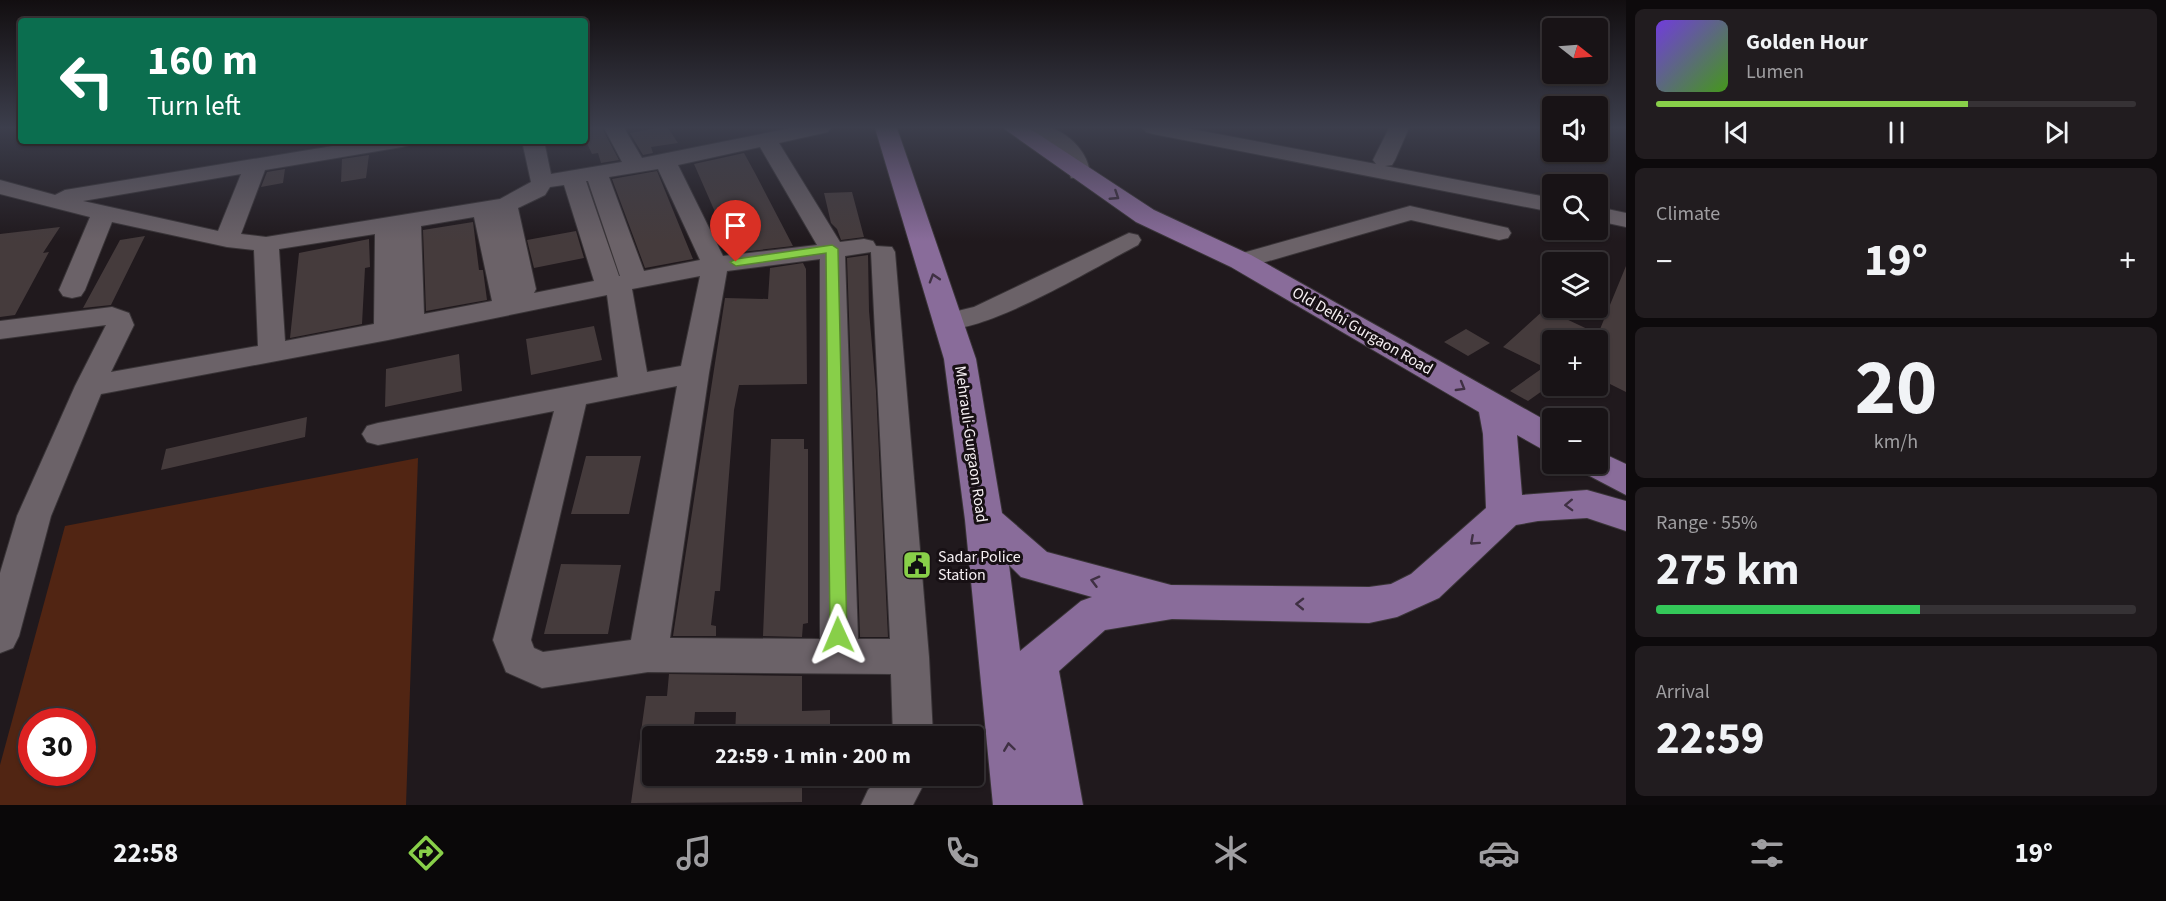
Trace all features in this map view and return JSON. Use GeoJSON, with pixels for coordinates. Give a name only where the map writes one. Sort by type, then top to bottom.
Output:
{"type":"FeatureCollection","features":[{"type":"Feature","properties":{"kind":"main road","name":"Mehrauli-Gurgaon Road"},"geometry":{"type":"LineString","coordinates":[[898,166],[960,359],[984,520],[1017,805]]}},
{"type":"Feature","properties":{"kind":"main road","name":"Old Delhi Gurgaon Road"},"geometry":{"type":"LineString","coordinates":[[1067,166],[1170,229],[1241,261],[1542,433]]}},
{"type":"Feature","properties":{"kind":"main road"},"geometry":{"type":"LineString","coordinates":[[1494,406],[1500,434],[1505,513]]}},
{"type":"Feature","properties":{"kind":"main road"},"geometry":{"type":"LineString","coordinates":[[1608,471],[1626,481]]}},
{"type":"Feature","properties":{"kind":"main road"},"geometry":{"type":"LineString","coordinates":[[1059,805],[1036,664],[1095,614],[1172,602],[1369,605],[1397,600],[1425,586],[1505,513],[1538,506],[1587,504],[1626,516]]}},
{"type":"Feature","properties":{"kind":"main road"},"geometry":{"type":"LineString","coordinates":[[984,520],[1035,565],[1172,602]]}},
{"type":"Feature","properties":{"kind":"street"},"geometry":{"type":"LineString","coordinates":[[47,200],[247,166]]}},
{"type":"Feature","properties":{"kind":"street"},"geometry":{"type":"LineString","coordinates":[[227,240],[255,166]]}},
{"type":"Feature","properties":{"kind":"street"},"geometry":{"type":"LineString","coordinates":[[0,187],[47,200],[227,240],[266,244],[495,207],[537,190],[542,182],[538,166]]}},
{"type":"Feature","properties":{"kind":"street"},"geometry":{"type":"LineString","coordinates":[[542,182],[635,166]]}},
{"type":"Feature","properties":{"kind":"street"},"geometry":{"type":"LineString","coordinates":[[648,655],[694,373],[726,264],[677,166]]}},
{"type":"Feature","properties":{"kind":"street"},"geometry":{"type":"LineString","coordinates":[[781,166],[832,249],[839,658]]}},
{"type":"Feature","properties":{"kind":"street"},"geometry":{"type":"LineString","coordinates":[[1348,166],[1542,203]]}},
{"type":"Feature","properties":{"kind":"street"},"geometry":{"type":"LineString","coordinates":[[1414,166],[1542,189]]}},
{"type":"Feature","properties":{"kind":"street"},"geometry":{"type":"LineString","coordinates":[[585,175],[620,284],[634,384]]}},
{"type":"Feature","properties":{"kind":"street"},"geometry":{"type":"LineString","coordinates":[[1608,202],[1626,205]]}},
{"type":"Feature","properties":{"kind":"street"},"geometry":{"type":"LineString","coordinates":[[495,207],[517,306]]}},
{"type":"Feature","properties":{"kind":"street"},"geometry":{"type":"LineString","coordinates":[[72,290],[104,212]]}},
{"type":"Feature","properties":{"kind":"street"},"geometry":{"type":"LineString","coordinates":[[1241,261],[1410,213],[1499,232]]}},
{"type":"Feature","properties":{"kind":"street"},"geometry":{"type":"LineString","coordinates":[[1608,216],[1626,220]]}},
{"type":"Feature","properties":{"kind":"street"},"geometry":{"type":"LineString","coordinates":[[398,223],[400,328]]}},
{"type":"Feature","properties":{"kind":"street"},"geometry":{"type":"LineString","coordinates":[[947,322],[982,314],[1130,240]]}},
{"type":"Feature","properties":{"kind":"street"},"geometry":{"type":"LineString","coordinates":[[266,244],[272,353]]}},
{"type":"Feature","properties":{"kind":"street"},"geometry":{"type":"LineString","coordinates":[[90,386],[272,353],[726,264],[832,249],[874,249],[910,657],[913,726]]}},
{"type":"Feature","properties":{"kind":"street"},"geometry":{"type":"LineString","coordinates":[[0,330],[112,316],[119,319],[120,325],[90,386],[34,516],[0,636]]}},
{"type":"Feature","properties":{"kind":"street"},"geometry":{"type":"LineString","coordinates":[[378,434],[694,373]]}},
{"type":"Feature","properties":{"kind":"street"},"geometry":{"type":"LineString","coordinates":[[573,395],[512,640],[520,660],[542,670],[648,655],[910,657]]}},
{"type":"Feature","properties":{"kind":"street"},"geometry":{"type":"LineString","coordinates":[[884,805],[901,786]]}},
{"type":"Feature","properties":{"kind":"shaded area"},"geometry":{"type":"Polygon","coordinates":[[[418,458],[406,805],[0,805],[0,765],[65,526],[418,458]]]}},
{"type":"Feature","properties":{"kind":"building"},"geometry":{"type":"Polygon","coordinates":[[[342,166],[368,166],[366,178],[341,182],[342,166]]]}},
{"type":"Feature","properties":{"kind":"building"},"geometry":{"type":"Polygon","coordinates":[[[695,166],[751,166],[793,246],[733,253],[695,166]]]}},
{"type":"Feature","properties":{"kind":"building"},"geometry":{"type":"Polygon","coordinates":[[[285,169],[283,183],[261,187],[267,172],[285,169]]]}},
{"type":"Feature","properties":{"kind":"building"},"geometry":{"type":"Polygon","coordinates":[[[657,171],[693,259],[645,268],[612,179],[657,171]]]}},
{"type":"Feature","properties":{"kind":"building"},"geometry":{"type":"Polygon","coordinates":[[[852,192],[864,237],[841,240],[837,229],[831,223],[824,193],[852,192]]]}},
{"type":"Feature","properties":{"kind":"building"},"geometry":{"type":"Polygon","coordinates":[[[473,222],[479,270],[483,270],[487,300],[426,311],[423,230],[473,222]]]}},
{"type":"Feature","properties":{"kind":"building"},"geometry":{"type":"Polygon","coordinates":[[[60,227],[43,253],[49,252],[15,315],[0,317],[0,234],[60,227]]]}},
{"type":"Feature","properties":{"kind":"building"},"geometry":{"type":"Polygon","coordinates":[[[576,231],[584,258],[534,268],[527,240],[576,231]]]}},
{"type":"Feature","properties":{"kind":"building"},"geometry":{"type":"Polygon","coordinates":[[[145,236],[111,305],[83,308],[120,240],[145,236]]]}},
{"type":"Feature","properties":{"kind":"building"},"geometry":{"type":"Polygon","coordinates":[[[369,239],[370,267],[365,268],[362,324],[290,338],[299,253],[369,239]]]}},
{"type":"Feature","properties":{"kind":"building"},"geometry":{"type":"Polygon","coordinates":[[[868,255],[869,311],[876,391],[888,637],[860,637],[847,258],[868,255]]]}},
{"type":"Feature","properties":{"kind":"building"},"geometry":{"type":"Polygon","coordinates":[[[803,263],[806,269],[807,384],[739,385],[734,410],[720,591],[715,591],[711,625],[716,626],[716,636],[673,636],[725,298],[768,299],[770,268],[803,263]]]}},
{"type":"Feature","properties":{"kind":"building"},"geometry":{"type":"Polygon","coordinates":[[[1626,266],[1626,392],[1608,383],[1608,330],[1600,330],[1605,318],[1608,318],[1608,310],[1626,266]]]}},
{"type":"Feature","properties":{"kind":"building"},"geometry":{"type":"Polygon","coordinates":[[[1542,312],[1542,318],[1564,318],[1590,330],[1542,330],[1542,366],[1503,347],[1542,312]]]}},
{"type":"Feature","properties":{"kind":"building"},"geometry":{"type":"Polygon","coordinates":[[[594,326],[602,360],[531,375],[526,339],[594,326]]]}},
{"type":"Feature","properties":{"kind":"building"},"geometry":{"type":"Polygon","coordinates":[[[1466,329],[1490,343],[1468,356],[1444,342],[1466,329]]]}},
{"type":"Feature","properties":{"kind":"building"},"geometry":{"type":"Polygon","coordinates":[[[459,354],[462,391],[385,407],[386,369],[459,354]]]}},
{"type":"Feature","properties":{"kind":"building"},"geometry":{"type":"Polygon","coordinates":[[[1542,368],[1542,391],[1528,401],[1510,391],[1542,368]]]}},
{"type":"Feature","properties":{"kind":"building"},"geometry":{"type":"Polygon","coordinates":[[[307,417],[305,437],[161,470],[166,449],[307,417]]]}},
{"type":"Feature","properties":{"kind":"building"},"geometry":{"type":"Polygon","coordinates":[[[771,439],[804,439],[804,449],[808,449],[808,623],[803,624],[802,637],[763,636],[771,439]]]}},
{"type":"Feature","properties":{"kind":"building"},"geometry":{"type":"Polygon","coordinates":[[[586,456],[641,456],[629,514],[571,514],[586,456]]]}},
{"type":"Feature","properties":{"kind":"building"},"geometry":{"type":"Polygon","coordinates":[[[561,564],[621,565],[608,634],[544,634],[561,564]]]}},
{"type":"Feature","properties":{"kind":"building"},"geometry":{"type":"Polygon","coordinates":[[[669,674],[802,676],[802,711],[830,710],[830,726],[735,726],[736,712],[695,712],[694,726],[642,726],[642,786],[802,786],[802,802],[631,803],[646,696],[667,696],[669,674]]]}},
{"type":"Feature","properties":{"kind":"place","name":"Sadar Police Station"},"geometry":{"type":"Point","coordinates":[917,565]}},
{"type":"Feature","properties":{"kind":"route"},"geometry":{"type":"LineString","coordinates":[[736,262],[832,249],[838,635]]}}]}
